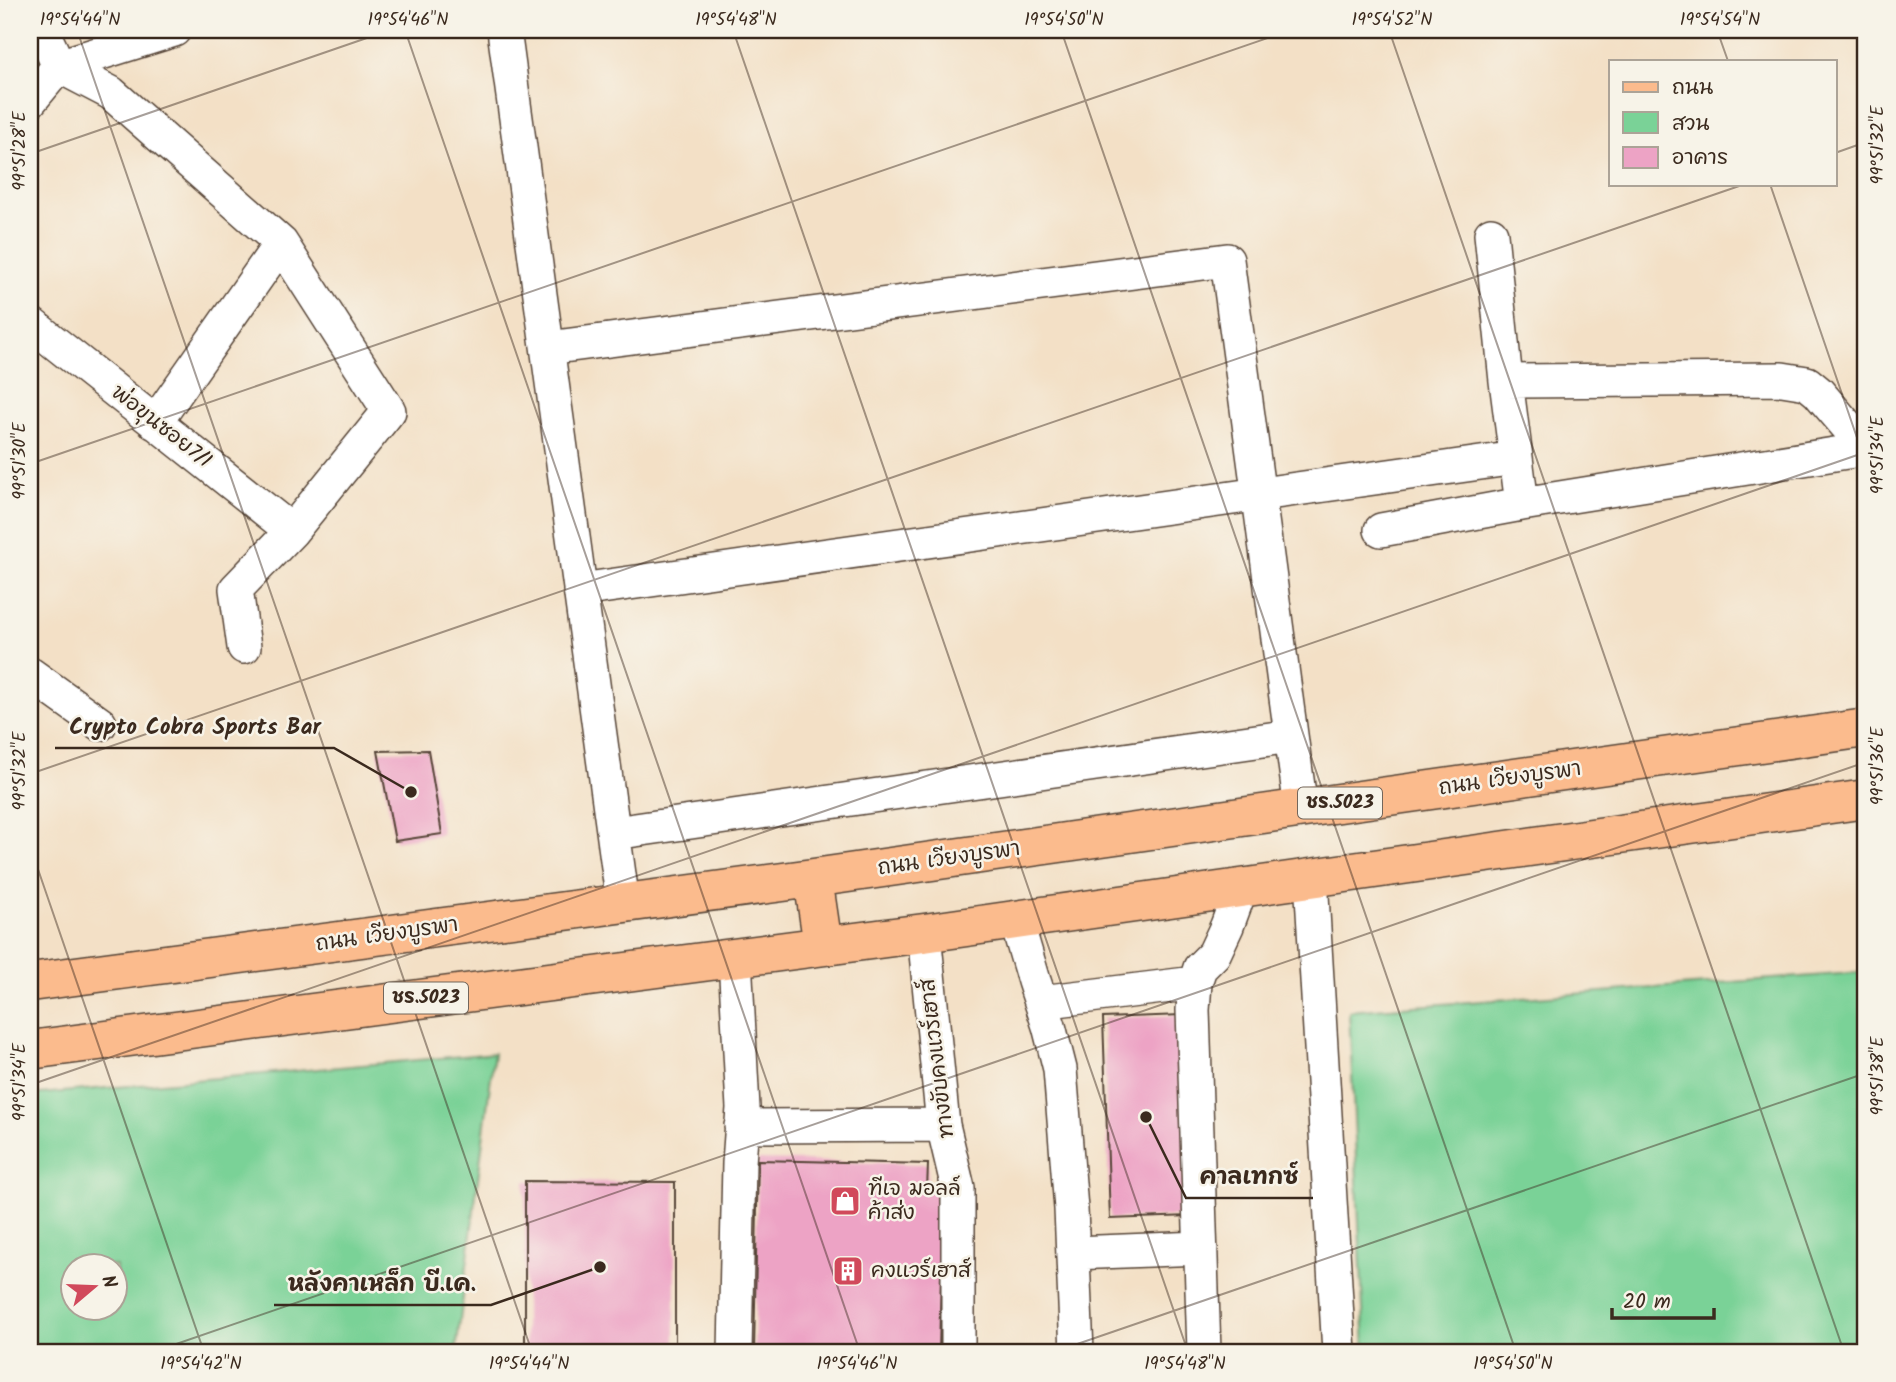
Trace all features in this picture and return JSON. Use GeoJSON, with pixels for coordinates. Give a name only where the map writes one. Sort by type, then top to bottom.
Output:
{"type":"FeatureCollection","features":[{"type":"Feature","properties":{"kind":"main road","name":"ถนน เวียงบูรพา"},"geometry":{"type":"LineString","coordinates":[[30,982],[813,878],[1866,727]]}},
{"type":"Feature","properties":{"kind":"main road","name":"ชร.5023"},"geometry":{"type":"LineString","coordinates":[[30,1050],[924,933],[1866,799]]}},
{"type":"Feature","properties":{"kind":"main road"},"geometry":{"type":"LineString","coordinates":[[813,878],[823,946]]}},
{"type":"Feature","properties":{"kind":"street"},"geometry":{"type":"LineString","coordinates":[[42,30],[59,66],[111,93],[281,243],[389,411],[292,531],[236,589],[244,647]]}},
{"type":"Feature","properties":{"kind":"street"},"geometry":{"type":"LineString","coordinates":[[30,101],[59,66],[174,30]]}},
{"type":"Feature","properties":{"kind":"street"},"geometry":{"type":"LineString","coordinates":[[504,30],[623,904]]}},
{"type":"Feature","properties":{"kind":"street"},"geometry":{"type":"LineString","coordinates":[[1491,234],[1522,505]]}},
{"type":"Feature","properties":{"kind":"street"},"geometry":{"type":"LineString","coordinates":[[155,423],[281,243]]}},
{"type":"Feature","properties":{"kind":"street"},"geometry":{"type":"LineString","coordinates":[[548,348],[1227,260],[1301,809]]}},
{"type":"Feature","properties":{"kind":"street","name":"พ่อขุนซอย7/1"},"geometry":{"type":"LineString","coordinates":[[30,323],[292,531]]}},
{"type":"Feature","properties":{"kind":"street"},"geometry":{"type":"LineString","coordinates":[[1506,381],[1782,379],[1807,383],[1866,447]]}},
{"type":"Feature","properties":{"kind":"street"},"geometry":{"type":"LineString","coordinates":[[1381,530],[1866,447]]}},
{"type":"Feature","properties":{"kind":"street"},"geometry":{"type":"LineString","coordinates":[[580,590],[1516,458]]}},
{"type":"Feature","properties":{"kind":"street"},"geometry":{"type":"LineString","coordinates":[[30,674],[100,724]]}},
{"type":"Feature","properties":{"kind":"street"},"geometry":{"type":"LineString","coordinates":[[614,833],[1291,736]]}},
{"type":"Feature","properties":{"kind":"street"},"geometry":{"type":"LineString","coordinates":[[1311,878],[1339,1352]]}},
{"type":"Feature","properties":{"kind":"street"},"geometry":{"type":"LineString","coordinates":[[1204,1352],[1195,983],[1200,968],[1214,954],[1241,888]]}},
{"type":"Feature","properties":{"kind":"street"},"geometry":{"type":"LineString","coordinates":[[1016,920],[1060,1069],[1077,1352]]}},
{"type":"Feature","properties":{"kind":"street","name":"ทางขับคงแวร์เฮาส์"},"geometry":{"type":"LineString","coordinates":[[924,933],[943,1125],[958,1188],[958,1352]]}},
{"type":"Feature","properties":{"kind":"street"},"geometry":{"type":"LineString","coordinates":[[734,1352],[738,1163],[743,1108],[735,958]]}},
{"type":"Feature","properties":{"kind":"street"},"geometry":{"type":"LineString","coordinates":[[1041,1002],[1195,983]]}},
{"type":"Feature","properties":{"kind":"street"},"geometry":{"type":"LineString","coordinates":[[741,1126],[943,1125]]}},
{"type":"Feature","properties":{"kind":"street"},"geometry":{"type":"LineString","coordinates":[[1073,1253],[1200,1248]]}},
{"type":"Feature","properties":{"kind":"green space"},"geometry":{"type":"Polygon","coordinates":[[[1866,972],[1866,1352],[1365,1352],[1349,1011],[1866,972]]]}},
{"type":"Feature","properties":{"kind":"green space"},"geometry":{"type":"Polygon","coordinates":[[[494,1053],[456,1352],[30,1352],[30,1095],[494,1053]]]}},
{"type":"Feature","properties":{"kind":"building"},"geometry":{"type":"Polygon","coordinates":[[[428,750],[442,834],[395,841],[378,751],[428,750]]]}},
{"type":"Feature","properties":{"kind":"building"},"geometry":{"type":"Polygon","coordinates":[[[1182,1015],[1190,1216],[1110,1219],[1103,1018],[1182,1015]]]}},
{"type":"Feature","properties":{"kind":"building","name":"คงแวร์เฮาส์"},"geometry":{"type":"Polygon","coordinates":[[[758,1160],[928,1164],[927,1190],[943,1190],[939,1352],[754,1352],[758,1160]]]}},
{"type":"Feature","properties":{"kind":"building"},"geometry":{"type":"Polygon","coordinates":[[[525,1181],[675,1182],[675,1352],[525,1352],[525,1181]]]}},
{"type":"Feature","properties":{"kind":"place","name":"Crypto Cobra Sports Bar"},"geometry":{"type":"Point","coordinates":[411,792]}},
{"type":"Feature","properties":{"kind":"place","name":"คาลเทกซ์"},"geometry":{"type":"Point","coordinates":[1146,1117]}},
{"type":"Feature","properties":{"kind":"place","name":"ทีเจ มอลล์ ค้าส่ง"},"geometry":{"type":"Point","coordinates":[845,1201]}},
{"type":"Feature","properties":{"kind":"place","name":"หลังคาเหล็ก บี.เค."},"geometry":{"type":"Point","coordinates":[600,1267]}},
{"type":"Feature","properties":{"kind":"place","name":"คงแวร์เฮาส์"},"geometry":{"type":"Point","coordinates":[848,1271]}}]}
